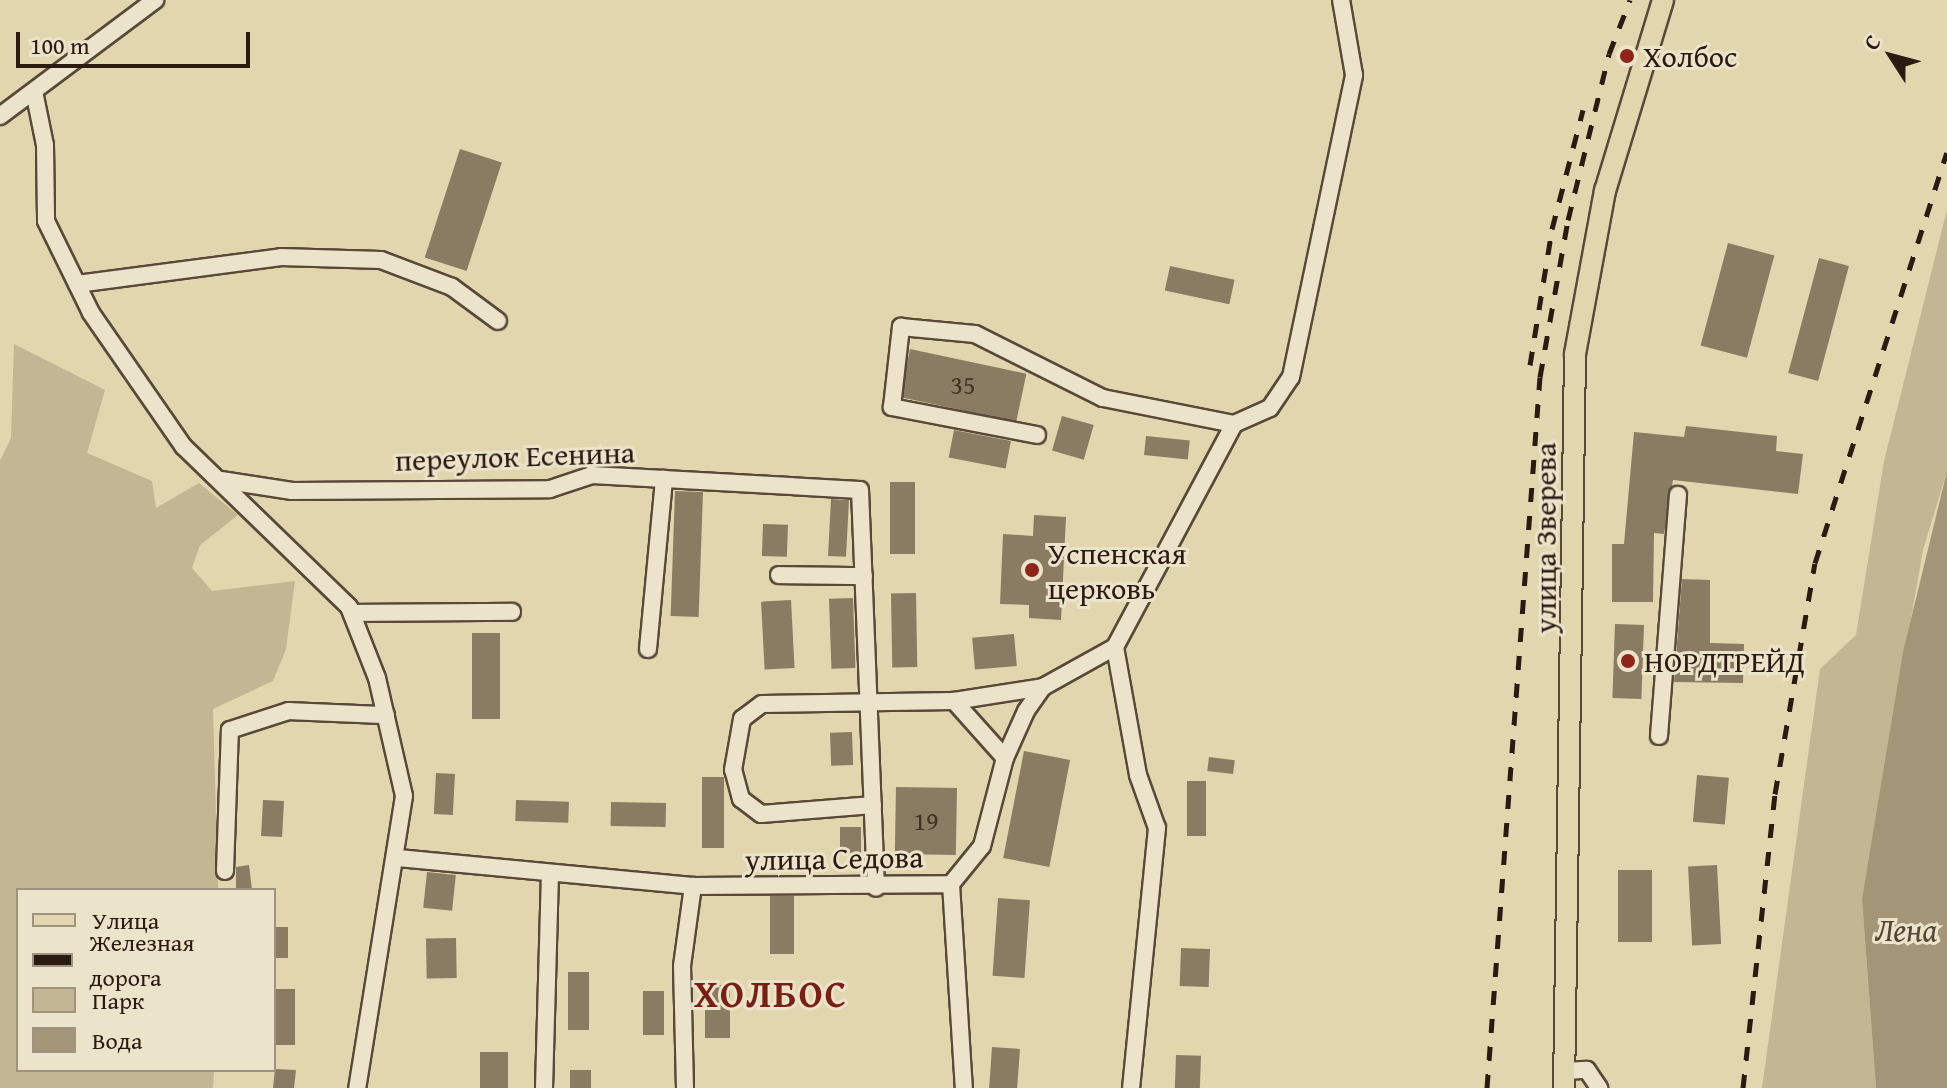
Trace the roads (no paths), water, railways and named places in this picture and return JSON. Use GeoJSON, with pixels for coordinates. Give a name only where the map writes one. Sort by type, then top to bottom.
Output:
{"type":"FeatureCollection","features":[{"type":"Feature","properties":{"kind":"main road","name":"улица Зверева"},"geometry":{"type":"LineString","coordinates":[[1565,1079],[1575,354],[1605,191],[1663,0]]}},
{"type":"Feature","properties":{"kind":"street"},"geometry":{"type":"LineString","coordinates":[[0,116],[35,96],[155,0]]}},
{"type":"Feature","properties":{"kind":"street"},"geometry":{"type":"LineString","coordinates":[[1037,435],[892,407],[901,327],[975,334],[1103,398],[1234,424],[1270,408],[1291,377],[1354,75],[1341,0]]}},
{"type":"Feature","properties":{"kind":"street"},"geometry":{"type":"LineString","coordinates":[[35,96],[41,127],[46,221],[77,284],[183,446],[221,480],[352,613],[386,715],[404,796],[398,858],[357,1088]]}},
{"type":"Feature","properties":{"kind":"street"},"geometry":{"type":"LineString","coordinates":[[77,284],[281,257],[381,260],[452,287],[498,321]]}},
{"type":"Feature","properties":{"kind":"street"},"geometry":{"type":"LineString","coordinates":[[873,805],[761,814],[741,799],[733,770],[742,719],[762,704],[869,699],[954,701],[1043,687],[1115,647],[1234,424]]}},
{"type":"Feature","properties":{"kind":"street","name":"переулок Есенина"},"geometry":{"type":"LineString","coordinates":[[221,480],[307,491],[550,489],[592,475],[860,490],[864,576]]}},
{"type":"Feature","properties":{"kind":"street"},"geometry":{"type":"LineString","coordinates":[[648,649],[664,479]]}},
{"type":"Feature","properties":{"kind":"street"},"geometry":{"type":"LineString","coordinates":[[1659,736],[1678,495]]}},
{"type":"Feature","properties":{"kind":"street"},"geometry":{"type":"LineString","coordinates":[[779,575],[864,576],[876,888]]}},
{"type":"Feature","properties":{"kind":"street"},"geometry":{"type":"LineString","coordinates":[[352,613],[512,612]]}},
{"type":"Feature","properties":{"kind":"street"},"geometry":{"type":"LineString","coordinates":[[1115,647],[1138,775],[1157,828],[1131,1088]]}},
{"type":"Feature","properties":{"kind":"street","name":"улица Седова"},"geometry":{"type":"LineString","coordinates":[[398,858],[550,875],[693,886],[876,888],[951,884],[982,846],[1005,758],[1043,687]]}},
{"type":"Feature","properties":{"kind":"street"},"geometry":{"type":"LineString","coordinates":[[954,701],[1005,758]]}},
{"type":"Feature","properties":{"kind":"street"},"geometry":{"type":"LineString","coordinates":[[225,871],[230,730],[289,711],[386,715]]}},
{"type":"Feature","properties":{"kind":"street"},"geometry":{"type":"LineString","coordinates":[[544,1088],[550,875]]}},
{"type":"Feature","properties":{"kind":"street"},"geometry":{"type":"LineString","coordinates":[[951,884],[964,1088]]}},
{"type":"Feature","properties":{"kind":"street"},"geometry":{"type":"LineString","coordinates":[[685,1088],[682,966],[693,886]]}},
{"type":"Feature","properties":{"kind":"street"},"geometry":{"type":"LineString","coordinates":[[1565,1079],[1587,1070],[1599,1088]]}},
{"type":"Feature","properties":{"kind":"water","name":"Лена"},"geometry":{"type":"Polygon","coordinates":[[[1947,471],[1947,1088],[1876,1088],[1862,899],[1903,652],[1947,471]]]}},
{"type":"Feature","properties":{"kind":"railway"},"geometry":{"type":"LineString","coordinates":[[1487,1088],[1540,377],[1568,220],[1609,54],[1630,0]]}},
{"type":"Feature","properties":{"kind":"railway"},"geometry":{"type":"LineString","coordinates":[[1530,365],[1552,229],[1583,110]]}},
{"type":"Feature","properties":{"kind":"railway"},"geometry":{"type":"LineString","coordinates":[[1743,1088],[1775,794],[1815,563],[1947,153]]}},
{"type":"Feature","properties":{"kind":"place","name":"Холбос"},"geometry":{"type":"Point","coordinates":[1627,56]}},
{"type":"Feature","properties":{"kind":"place","name":"Успенская церковь"},"geometry":{"type":"Point","coordinates":[1032,570]}},
{"type":"Feature","properties":{"kind":"place","name":"НОРДТРЕЙД"},"geometry":{"type":"Point","coordinates":[1628,661]}},
{"type":"Feature","properties":{"kind":"district","name":"ХОЛБОС"},"geometry":{"type":"Point","coordinates":[771,994]}}]}
